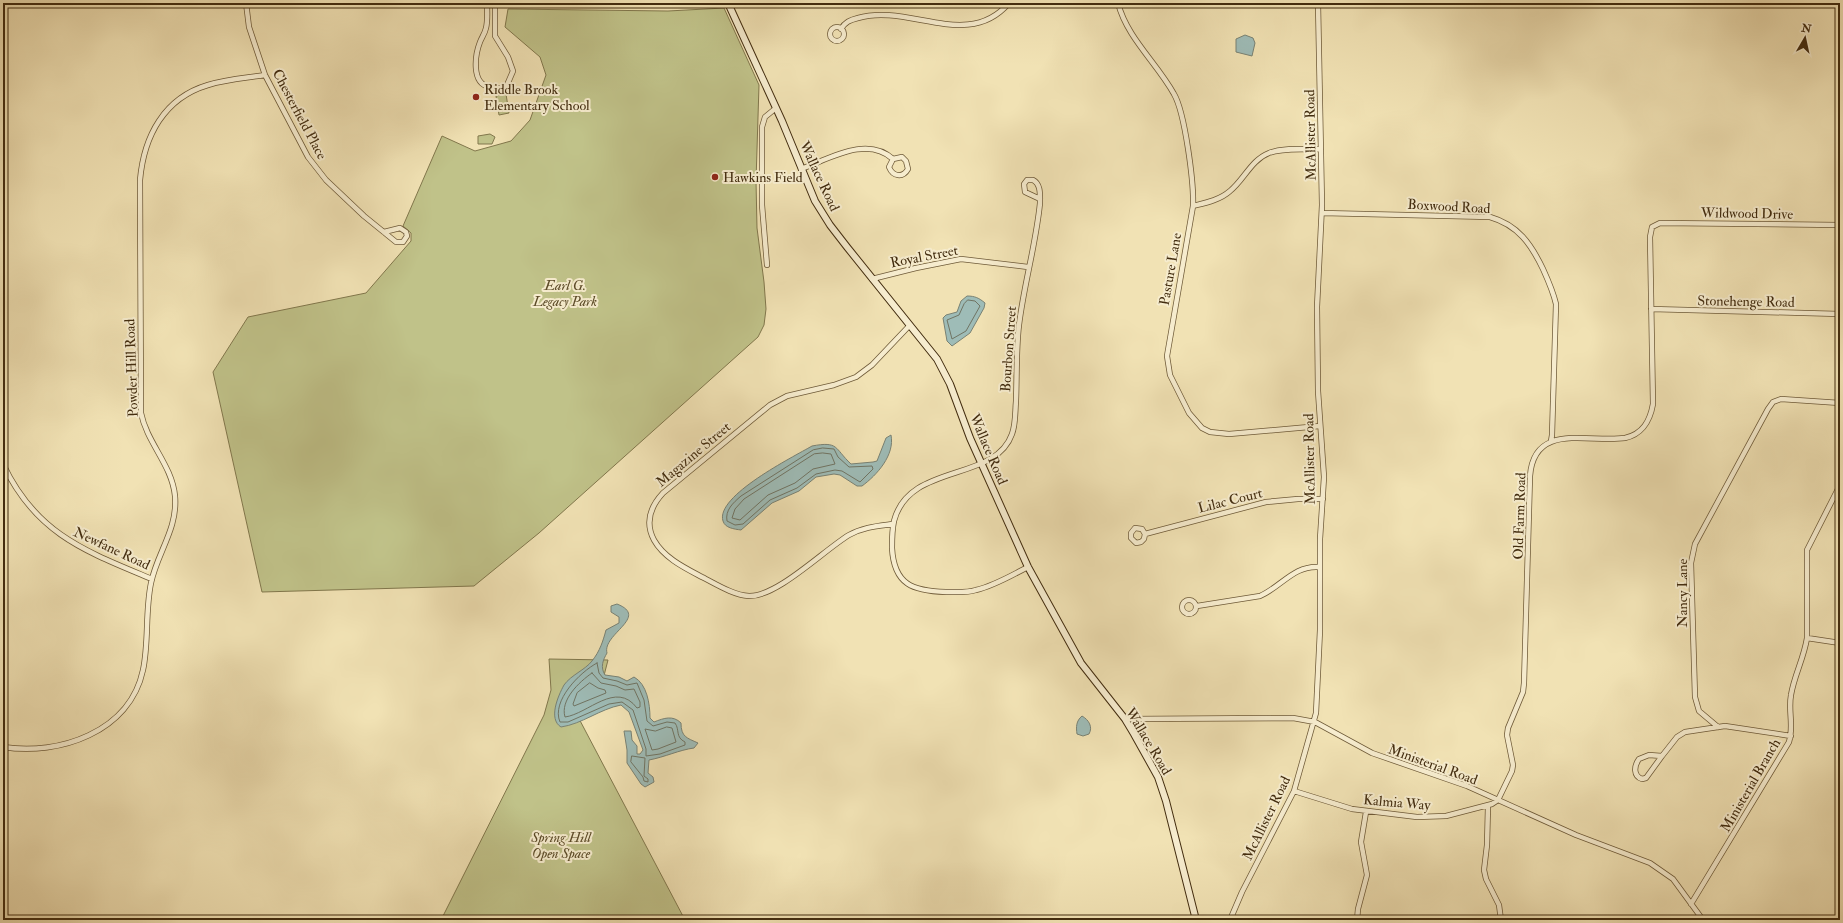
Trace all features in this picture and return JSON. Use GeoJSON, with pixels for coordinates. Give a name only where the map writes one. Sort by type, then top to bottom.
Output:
{"type":"FeatureCollection","features":[{"type":"Feature","properties":{"kind":"street","name":"Chesterfield Place"},"geometry":{"type":"LineString","coordinates":[[246,3],[249,27],[265,75],[304,150],[316,168],[341,196],[384,232],[398,242],[403,242],[407,236],[406,232],[400,228],[384,232]]}},
{"type":"Feature","properties":{"kind":"street"},"geometry":{"type":"LineString","coordinates":[[487,3],[486,28],[479,46],[476,69],[482,84],[490,88],[500,88],[507,85],[513,72],[508,57],[494,36],[495,3]]}},
{"type":"Feature","properties":{"kind":"street","name":"Wallace Road"},"geometry":{"type":"LineString","coordinates":[[728,3],[822,213],[872,279],[929,347],[944,371],[964,425],[1028,567],[1081,663],[1126,719],[1152,764],[1162,786],[1196,920]]}},
{"type":"Feature","properties":{"kind":"street"},"geometry":{"type":"LineString","coordinates":[[840,29],[845,23],[853,19],[882,14],[955,26],[969,25],[992,17],[1009,3]]}},
{"type":"Feature","properties":{"kind":"street","name":"Pasture Lane"},"geometry":{"type":"LineString","coordinates":[[1118,3],[1125,22],[1169,85],[1178,101],[1189,165],[1193,206],[1166,356],[1170,375],[1189,414],[1202,428],[1220,434],[1320,426]]}},
{"type":"Feature","properties":{"kind":"street","name":"McAllister Road"},"geometry":{"type":"LineString","coordinates":[[1230,920],[1242,892],[1294,791],[1315,722],[1320,630],[1319,567],[1324,478],[1320,426],[1317,306],[1322,213],[1318,3]]}},
{"type":"Feature","properties":{"kind":"street","name":"Powder Hill Road"},"geometry":{"type":"LineString","coordinates":[[3,747],[41,748],[71,742],[97,732],[123,710],[137,690],[143,671],[148,598],[152,579],[171,530],[175,499],[168,469],[147,432],[141,413],[140,180],[143,156],[149,138],[161,117],[182,98],[207,85],[265,75]]}},
{"type":"Feature","properties":{"kind":"street"},"geometry":{"type":"LineString","coordinates":[[767,265],[762,205],[762,127],[765,117],[776,108]]}},
{"type":"Feature","properties":{"kind":"street"},"geometry":{"type":"LineString","coordinates":[[801,169],[849,152],[866,148],[878,150],[893,159],[899,157],[906,161],[908,169],[904,174],[898,176],[890,171],[890,164],[893,159]]}},
{"type":"Feature","properties":{"kind":"street"},"geometry":{"type":"LineString","coordinates":[[1193,206],[1230,192],[1261,156],[1270,152],[1284,150],[1321,149]]}},
{"type":"Feature","properties":{"kind":"street","name":"Bourbon Street"},"geometry":{"type":"LineString","coordinates":[[982,463],[991,459],[1002,449],[1008,442],[1013,429],[1018,326],[1038,220],[1040,199],[1038,184],[1033,180],[1027,180],[1024,184],[1025,192],[1040,199]]}},
{"type":"Feature","properties":{"kind":"street","name":"Boxwood Road"},"geometry":{"type":"LineString","coordinates":[[1322,213],[1490,217],[1508,224],[1523,236],[1534,251],[1550,285],[1556,304],[1552,435],[1550,441]]}},
{"type":"Feature","properties":{"kind":"street","name":"Wildwood Drive"},"geometry":{"type":"LineString","coordinates":[[1651,309],[1650,233],[1654,225],[1660,223],[1840,225]]}},
{"type":"Feature","properties":{"kind":"street","name":"Royal Street"},"geometry":{"type":"LineString","coordinates":[[872,279],[916,268],[961,260],[1028,267]]}},
{"type":"Feature","properties":{"kind":"street"},"geometry":{"type":"LineString","coordinates":[[1550,441],[1564,439],[1613,440],[1626,438],[1634,436],[1646,425],[1651,415],[1653,404],[1651,309]]}},
{"type":"Feature","properties":{"kind":"street","name":"Stonehenge Road"},"geometry":{"type":"LineString","coordinates":[[1651,309],[1840,314]]}},
{"type":"Feature","properties":{"kind":"street","name":"Magazine Street"},"geometry":{"type":"LineString","coordinates":[[893,524],[868,528],[850,535],[775,588],[758,596],[748,596],[721,587],[696,574],[667,555],[657,545],[653,537],[649,518],[652,509],[662,493],[770,405],[787,396],[834,385],[856,377],[872,366],[910,325]]}},
{"type":"Feature","properties":{"kind":"street","name":"Nancy Lane"},"geometry":{"type":"LineString","coordinates":[[1718,727],[1699,711],[1696,702],[1692,553],[1697,539],[1768,409],[1777,400],[1840,403]]}},
{"type":"Feature","properties":{"kind":"street","name":"Old Farm Road"},"geometry":{"type":"LineString","coordinates":[[1498,800],[1512,768],[1507,735],[1508,728],[1523,692],[1524,683],[1530,470],[1536,453],[1550,441]]}},
{"type":"Feature","properties":{"kind":"street"},"geometry":{"type":"LineString","coordinates":[[982,463],[949,474],[919,488],[904,500],[896,513],[893,524],[892,555],[897,573],[903,581],[920,589],[939,592],[973,591],[995,583],[1028,567]]}},
{"type":"Feature","properties":{"kind":"street","name":"Newfane Road"},"geometry":{"type":"LineString","coordinates":[[3,464],[13,484],[21,495],[42,519],[58,534],[90,553],[152,579]]}},
{"type":"Feature","properties":{"kind":"street","name":"Ministerial Branch"},"geometry":{"type":"LineString","coordinates":[[1691,904],[1789,742],[1791,736],[1789,710],[1791,696],[1805,651],[1807,638],[1807,550],[1840,485]]}},
{"type":"Feature","properties":{"kind":"street","name":"Lilac Court"},"geometry":{"type":"LineString","coordinates":[[1145,534],[1266,502],[1298,499],[1323,499]]}},
{"type":"Feature","properties":{"kind":"street"},"geometry":{"type":"LineString","coordinates":[[1197,606],[1260,596],[1299,570],[1308,567],[1319,567]]}},
{"type":"Feature","properties":{"kind":"street"},"geometry":{"type":"LineString","coordinates":[[1807,638],[1840,643]]}},
{"type":"Feature","properties":{"kind":"street","name":"Ministerial Road"},"geometry":{"type":"LineString","coordinates":[[1126,719],[1293,718],[1315,722],[1372,753],[1448,779],[1588,840],[1650,863],[1669,876],[1703,920]]}},
{"type":"Feature","properties":{"kind":"street"},"geometry":{"type":"LineString","coordinates":[[1662,756],[1649,755],[1639,759],[1635,769],[1638,778],[1646,778],[1662,756],[1674,739],[1682,733],[1731,726],[1791,736]]}},
{"type":"Feature","properties":{"kind":"street","name":"Kalmia Way"},"geometry":{"type":"LineString","coordinates":[[1294,791],[1366,812],[1436,817],[1488,806],[1498,800]]}},
{"type":"Feature","properties":{"kind":"street"},"geometry":{"type":"LineString","coordinates":[[1488,806],[1487,845],[1484,870],[1486,879],[1499,906],[1501,920]]}},
{"type":"Feature","properties":{"kind":"street"},"geometry":{"type":"LineString","coordinates":[[1357,920],[1358,909],[1367,875],[1366,861],[1362,852],[1361,842],[1366,812]]}},
{"type":"Feature","properties":{"kind":"green space","name":"Earl G. Legacy Park"},"geometry":{"type":"Polygon","coordinates":[[[724,8],[759,85],[756,181],[757,228],[766,309],[764,325],[758,337],[539,533],[474,586],[262,592],[213,372],[248,317],[366,293],[411,241],[411,233],[403,226],[442,136],[475,151],[511,141],[530,120],[546,75],[540,57],[505,27],[508,9],[668,11],[724,8]]]}},
{"type":"Feature","properties":{"kind":"green space"},"geometry":{"type":"Polygon","coordinates":[[[506,94],[509,113],[499,115],[496,96],[506,94]]]}},
{"type":"Feature","properties":{"kind":"green space"},"geometry":{"type":"Polygon","coordinates":[[[490,134],[495,137],[492,144],[478,144],[478,136],[490,134]]]}},
{"type":"Feature","properties":{"kind":"green space","name":"Spring Hill Open Space"},"geometry":{"type":"Polygon","coordinates":[[[549,659],[608,660],[599,695],[576,713],[685,920],[441,920],[544,715],[551,690],[549,659]]]}},
{"type":"Feature","properties":{"kind":"water"},"geometry":{"type":"Polygon","coordinates":[[[1245,35],[1253,38],[1255,43],[1252,56],[1236,52],[1236,39],[1245,35]]]}},
{"type":"Feature","properties":{"kind":"water"},"geometry":{"type":"Polygon","coordinates":[[[967,296],[975,297],[981,300],[985,303],[984,308],[970,333],[952,346],[947,341],[943,318],[946,315],[957,312],[961,301],[967,296]]]}},
{"type":"Feature","properties":{"kind":"water"},"geometry":{"type":"Polygon","coordinates":[[[891,435],[892,442],[888,457],[879,470],[862,486],[857,486],[840,475],[834,474],[816,477],[799,491],[772,503],[741,530],[730,528],[724,523],[724,511],[731,500],[743,489],[773,468],[812,446],[827,444],[832,445],[851,464],[873,462],[877,461],[886,438],[891,435]]]}},
{"type":"Feature","properties":{"kind":"water"},"geometry":{"type":"Polygon","coordinates":[[[617,604],[626,609],[629,614],[627,620],[607,646],[607,653],[602,666],[603,672],[605,675],[619,677],[627,681],[634,677],[645,689],[650,718],[654,722],[668,718],[678,720],[681,723],[683,734],[698,743],[694,748],[649,760],[648,773],[653,777],[654,782],[645,787],[641,784],[627,763],[627,750],[624,731],[631,731],[632,740],[637,746],[637,754],[640,754],[643,750],[629,712],[621,705],[576,723],[561,727],[555,719],[555,707],[564,685],[570,678],[592,661],[599,650],[606,630],[619,623],[619,617],[611,612],[611,606],[617,604]]]}},
{"type":"Feature","properties":{"kind":"water"},"geometry":{"type":"Polygon","coordinates":[[[1082,716],[1087,720],[1091,729],[1089,734],[1083,736],[1077,734],[1077,724],[1082,716]]]}},
{"type":"Feature","properties":{"kind":"place","name":"Riddle Brook Elementary School"},"geometry":{"type":"Point","coordinates":[476,97]}},
{"type":"Feature","properties":{"kind":"place","name":"Hawkins Field"},"geometry":{"type":"Point","coordinates":[715,177]}}]}
